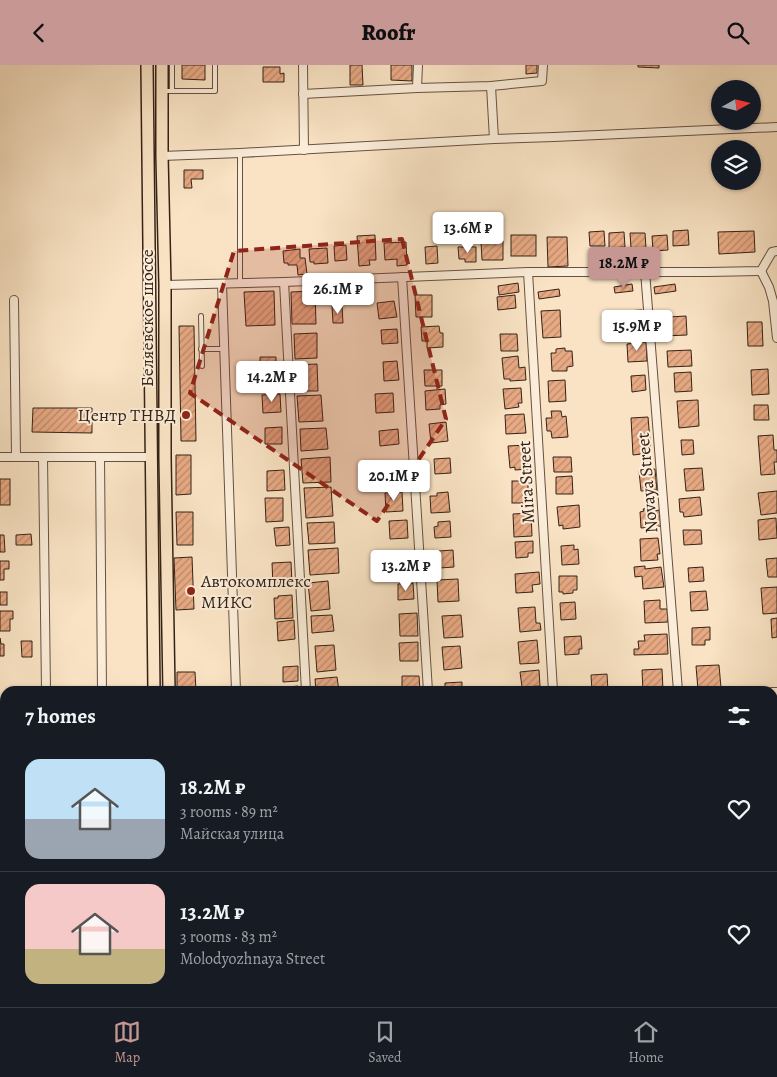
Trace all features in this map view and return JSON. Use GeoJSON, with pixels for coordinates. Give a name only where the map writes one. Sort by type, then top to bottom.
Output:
{"type":"FeatureCollection","features":[{"type":"Feature","properties":{"kind":"main road","name":"Беляевское шоссе"},"geometry":{"type":"LineString","coordinates":[[146,65],[154,686]]}},
{"type":"Feature","properties":{"kind":"main road","name":"Беляевское шоссе"},"geometry":{"type":"LineString","coordinates":[[162,65],[167,91],[162,156],[169,686]]}},
{"type":"Feature","properties":{"kind":"main road"},"geometry":{"type":"LineString","coordinates":[[149,285],[165,285]]}},
{"type":"Feature","properties":{"kind":"street"},"geometry":{"type":"LineString","coordinates":[[302,65],[304,150]]}},
{"type":"Feature","properties":{"kind":"street"},"geometry":{"type":"LineString","coordinates":[[417,87],[418,65]]}},
{"type":"Feature","properties":{"kind":"street"},"geometry":{"type":"LineString","coordinates":[[303,94],[542,81],[543,65]]}},
{"type":"Feature","properties":{"kind":"street"},"geometry":{"type":"LineString","coordinates":[[491,85],[494,139]]}},
{"type":"Feature","properties":{"kind":"street"},"geometry":{"type":"LineString","coordinates":[[162,156],[777,127]]}},
{"type":"Feature","properties":{"kind":"street"},"geometry":{"type":"LineString","coordinates":[[761,271],[772,252],[777,251]]}},
{"type":"Feature","properties":{"kind":"street"},"geometry":{"type":"LineString","coordinates":[[165,285],[240,284],[528,272],[644,271],[708,273],[761,271]]}},
{"type":"Feature","properties":{"kind":"street","name":"Novaya Street"},"geometry":{"type":"LineString","coordinates":[[644,271],[678,686]]}},
{"type":"Feature","properties":{"kind":"street"},"geometry":{"type":"LineString","coordinates":[[761,271],[770,287],[774,301],[777,338]]}},
{"type":"Feature","properties":{"kind":"street","name":"Mira Street"},"geometry":{"type":"LineString","coordinates":[[528,272],[553,686]]}},
{"type":"Feature","properties":{"kind":"street"},"geometry":{"type":"LineString","coordinates":[[402,277],[428,686]]}},
{"type":"Feature","properties":{"kind":"street"},"geometry":{"type":"LineString","coordinates":[[284,282],[306,686]]}},
{"type":"Feature","properties":{"kind":"street"},"geometry":{"type":"LineString","coordinates":[[222,284],[236,686]]}},
{"type":"Feature","properties":{"kind":"street"},"geometry":{"type":"LineString","coordinates":[[14,300],[16,457]]}},
{"type":"Feature","properties":{"kind":"street"},"geometry":{"type":"LineString","coordinates":[[0,457],[150,457]]}},
{"type":"Feature","properties":{"kind":"street"},"geometry":{"type":"LineString","coordinates":[[43,457],[46,686]]}},
{"type":"Feature","properties":{"kind":"street"},"geometry":{"type":"LineString","coordinates":[[100,457],[102,686]]}},
{"type":"Feature","properties":{"kind":"lane"},"geometry":{"type":"LineString","coordinates":[[172,65],[167,91],[215,91],[215,65]]}},
{"type":"Feature","properties":{"kind":"lane"},"geometry":{"type":"LineString","coordinates":[[240,153],[240,284]]}},
{"type":"Feature","properties":{"kind":"lane"},"geometry":{"type":"LineString","coordinates":[[201,316],[202,366]]}},
{"type":"Feature","properties":{"kind":"lane"},"geometry":{"type":"LineString","coordinates":[[201,349],[224,349]]}},
{"type":"Feature","properties":{"kind":"highlighted area"},"geometry":{"type":"Polygon","coordinates":[[[402,239],[446,419],[377,521],[190,393],[234,251],[402,239]]]}},
{"type":"Feature","properties":{"kind":"building"},"geometry":{"type":"Polygon","coordinates":[[[182,65],[205,65],[205,80],[182,79],[182,65]]]}},
{"type":"Feature","properties":{"kind":"building"},"geometry":{"type":"Polygon","coordinates":[[[350,65],[362,65],[363,85],[350,85],[350,65]]]}},
{"type":"Feature","properties":{"kind":"building"},"geometry":{"type":"Polygon","coordinates":[[[391,65],[412,65],[412,81],[391,80],[391,65]]]}},
{"type":"Feature","properties":{"kind":"building"},"geometry":{"type":"Polygon","coordinates":[[[526,65],[537,65],[537,73],[526,74],[526,65]]]}},
{"type":"Feature","properties":{"kind":"building"},"geometry":{"type":"Polygon","coordinates":[[[638,65],[659,65],[659,68],[638,67],[638,65]]]}},
{"type":"Feature","properties":{"kind":"building"},"geometry":{"type":"Polygon","coordinates":[[[263,67],[280,67],[280,74],[284,73],[284,82],[263,82],[263,67]]]}},
{"type":"Feature","properties":{"kind":"building"},"geometry":{"type":"Polygon","coordinates":[[[184,170],[203,170],[203,179],[191,179],[192,188],[184,188],[184,170]]]}},
{"type":"Feature","properties":{"kind":"building"},"geometry":{"type":"Polygon","coordinates":[[[688,230],[689,245],[673,246],[673,231],[688,230]]]}},
{"type":"Feature","properties":{"kind":"building"},"geometry":{"type":"Polygon","coordinates":[[[604,231],[605,246],[590,246],[589,232],[604,231]]]}},
{"type":"Feature","properties":{"kind":"building"},"geometry":{"type":"Polygon","coordinates":[[[754,231],[755,252],[719,254],[718,232],[754,231]]]}},
{"type":"Feature","properties":{"kind":"building"},"geometry":{"type":"Polygon","coordinates":[[[624,232],[625,247],[609,248],[609,233],[624,232]]]}},
{"type":"Feature","properties":{"kind":"building"},"geometry":{"type":"Polygon","coordinates":[[[630,233],[645,233],[646,248],[631,248],[630,233]]]}},
{"type":"Feature","properties":{"kind":"building"},"geometry":{"type":"Polygon","coordinates":[[[375,235],[376,260],[369,260],[370,265],[359,266],[357,236],[375,235]]]}},
{"type":"Feature","properties":{"kind":"building"},"geometry":{"type":"Polygon","coordinates":[[[511,235],[536,235],[536,256],[511,256],[511,235]]]}},
{"type":"Feature","properties":{"kind":"building"},"geometry":{"type":"Polygon","coordinates":[[[667,235],[668,250],[653,251],[652,236],[667,235]]]}},
{"type":"Feature","properties":{"kind":"building"},"geometry":{"type":"Polygon","coordinates":[[[547,237],[567,237],[568,266],[548,267],[547,237]]]}},
{"type":"Feature","properties":{"kind":"building"},"geometry":{"type":"Polygon","coordinates":[[[503,241],[503,260],[482,260],[481,242],[503,241]]]}},
{"type":"Feature","properties":{"kind":"building"},"geometry":{"type":"Polygon","coordinates":[[[406,242],[407,265],[397,266],[397,259],[385,260],[384,243],[406,242]]]}},
{"type":"Feature","properties":{"kind":"building"},"geometry":{"type":"Polygon","coordinates":[[[346,245],[347,260],[335,261],[334,246],[346,245]]]}},
{"type":"Feature","properties":{"kind":"building"},"geometry":{"type":"Polygon","coordinates":[[[437,246],[438,263],[426,264],[425,247],[437,246]]]}},
{"type":"Feature","properties":{"kind":"building"},"geometry":{"type":"Polygon","coordinates":[[[458,247],[476,247],[476,262],[465,262],[465,259],[459,259],[458,247]]]}},
{"type":"Feature","properties":{"kind":"building"},"geometry":{"type":"Polygon","coordinates":[[[327,248],[328,263],[314,264],[314,262],[310,262],[309,249],[327,248]]]}},
{"type":"Feature","properties":{"kind":"building"},"geometry":{"type":"Polygon","coordinates":[[[300,249],[300,258],[305,258],[307,274],[298,275],[297,265],[284,263],[283,251],[300,249]]]}},
{"type":"Feature","properties":{"kind":"building"},"geometry":{"type":"Polygon","coordinates":[[[518,283],[519,292],[499,295],[498,286],[518,283]]]}},
{"type":"Feature","properties":{"kind":"building"},"geometry":{"type":"Polygon","coordinates":[[[632,284],[633,291],[615,293],[614,287],[632,284]]]}},
{"type":"Feature","properties":{"kind":"building"},"geometry":{"type":"Polygon","coordinates":[[[675,284],[676,291],[655,294],[654,287],[675,284]]]}},
{"type":"Feature","properties":{"kind":"building"},"geometry":{"type":"Polygon","coordinates":[[[559,289],[560,296],[539,299],[538,292],[559,289]]]}},
{"type":"Feature","properties":{"kind":"building"},"geometry":{"type":"Polygon","coordinates":[[[274,291],[275,325],[246,326],[244,292],[274,291]]]}},
{"type":"Feature","properties":{"kind":"building"},"geometry":{"type":"Polygon","coordinates":[[[315,291],[316,324],[292,324],[291,292],[315,291]]]}},
{"type":"Feature","properties":{"kind":"building"},"geometry":{"type":"Polygon","coordinates":[[[415,295],[432,295],[432,317],[416,317],[415,295]]]}},
{"type":"Feature","properties":{"kind":"building"},"geometry":{"type":"Polygon","coordinates":[[[515,295],[516,308],[498,310],[497,297],[515,295]]]}},
{"type":"Feature","properties":{"kind":"building"},"geometry":{"type":"Polygon","coordinates":[[[394,301],[397,317],[379,319],[377,303],[394,301]]]}},
{"type":"Feature","properties":{"kind":"building"},"geometry":{"type":"Polygon","coordinates":[[[332,306],[342,306],[343,323],[333,323],[332,306]]]}},
{"type":"Feature","properties":{"kind":"building"},"geometry":{"type":"Polygon","coordinates":[[[560,310],[561,337],[543,338],[541,311],[560,310]]]}},
{"type":"Feature","properties":{"kind":"building"},"geometry":{"type":"Polygon","coordinates":[[[642,310],[643,318],[646,318],[647,331],[626,333],[625,311],[642,310]]]}},
{"type":"Feature","properties":{"kind":"building"},"geometry":{"type":"Polygon","coordinates":[[[686,316],[687,335],[663,336],[663,323],[669,323],[669,317],[686,316]]]}},
{"type":"Feature","properties":{"kind":"building"},"geometry":{"type":"Polygon","coordinates":[[[747,322],[762,322],[763,346],[748,346],[747,322]]]}},
{"type":"Feature","properties":{"kind":"building"},"geometry":{"type":"Polygon","coordinates":[[[179,326],[194,326],[196,441],[181,441],[179,326]]]}},
{"type":"Feature","properties":{"kind":"building"},"geometry":{"type":"Polygon","coordinates":[[[439,326],[440,333],[443,333],[443,347],[427,348],[427,341],[422,341],[421,327],[439,326]]]}},
{"type":"Feature","properties":{"kind":"building"},"geometry":{"type":"Polygon","coordinates":[[[397,329],[398,343],[382,344],[381,330],[397,329]]]}},
{"type":"Feature","properties":{"kind":"building"},"geometry":{"type":"Polygon","coordinates":[[[317,333],[317,358],[295,359],[294,334],[317,333]]]}},
{"type":"Feature","properties":{"kind":"building"},"geometry":{"type":"Polygon","coordinates":[[[500,334],[517,334],[518,351],[501,351],[500,334]]]}},
{"type":"Feature","properties":{"kind":"building"},"geometry":{"type":"Polygon","coordinates":[[[646,342],[647,361],[628,362],[627,344],[646,342]]]}},
{"type":"Feature","properties":{"kind":"building"},"geometry":{"type":"Polygon","coordinates":[[[565,348],[565,351],[572,351],[573,366],[567,367],[567,371],[552,371],[551,353],[556,353],[556,349],[565,348]]]}},
{"type":"Feature","properties":{"kind":"building"},"geometry":{"type":"Polygon","coordinates":[[[691,350],[692,366],[668,367],[667,351],[691,350]]]}},
{"type":"Feature","properties":{"kind":"building"},"geometry":{"type":"Polygon","coordinates":[[[518,356],[519,368],[525,367],[526,380],[510,381],[510,379],[504,379],[502,358],[518,356]]]}},
{"type":"Feature","properties":{"kind":"building"},"geometry":{"type":"Polygon","coordinates":[[[260,357],[276,357],[276,368],[279,368],[279,377],[260,377],[260,357]]]}},
{"type":"Feature","properties":{"kind":"building"},"geometry":{"type":"Polygon","coordinates":[[[397,361],[399,380],[384,381],[383,362],[397,361]]]}},
{"type":"Feature","properties":{"kind":"building"},"geometry":{"type":"Polygon","coordinates":[[[317,364],[318,391],[297,391],[296,365],[317,364]]]}},
{"type":"Feature","properties":{"kind":"building"},"geometry":{"type":"Polygon","coordinates":[[[768,369],[769,394],[752,395],[751,370],[768,369]]]}},
{"type":"Feature","properties":{"kind":"building"},"geometry":{"type":"Polygon","coordinates":[[[424,370],[442,370],[442,386],[425,386],[424,370]]]}},
{"type":"Feature","properties":{"kind":"building"},"geometry":{"type":"Polygon","coordinates":[[[691,372],[692,391],[675,392],[674,373],[691,372]]]}},
{"type":"Feature","properties":{"kind":"building"},"geometry":{"type":"Polygon","coordinates":[[[645,375],[646,390],[632,392],[631,376],[645,375]]]}},
{"type":"Feature","properties":{"kind":"building"},"geometry":{"type":"Polygon","coordinates":[[[565,380],[566,401],[549,402],[548,381],[565,380]]]}},
{"type":"Feature","properties":{"kind":"building"},"geometry":{"type":"Polygon","coordinates":[[[521,388],[522,403],[518,403],[519,407],[505,409],[503,389],[521,388]]]}},
{"type":"Feature","properties":{"kind":"building"},"geometry":{"type":"Polygon","coordinates":[[[445,389],[446,404],[440,405],[440,409],[426,410],[425,391],[445,389]]]}},
{"type":"Feature","properties":{"kind":"building"},"geometry":{"type":"Polygon","coordinates":[[[393,393],[394,412],[376,413],[375,394],[393,393]]]}},
{"type":"Feature","properties":{"kind":"building"},"geometry":{"type":"Polygon","coordinates":[[[280,394],[281,412],[263,413],[262,395],[280,394]]]}},
{"type":"Feature","properties":{"kind":"building"},"geometry":{"type":"Polygon","coordinates":[[[321,395],[323,421],[299,422],[297,396],[321,395]]]}},
{"type":"Feature","properties":{"kind":"building"},"geometry":{"type":"Polygon","coordinates":[[[698,400],[699,426],[679,428],[677,401],[698,400]]]}},
{"type":"Feature","properties":{"kind":"building"},"geometry":{"type":"Polygon","coordinates":[[[754,405],[768,405],[769,420],[754,420],[754,405]]]}},
{"type":"Feature","properties":{"kind":"building"},"geometry":{"type":"Polygon","coordinates":[[[33,408],[92,408],[92,433],[32,432],[33,408]]]}},
{"type":"Feature","properties":{"kind":"building"},"geometry":{"type":"Polygon","coordinates":[[[551,411],[561,411],[562,417],[566,416],[568,437],[552,438],[551,431],[547,431],[546,418],[552,418],[551,411]]]}},
{"type":"Feature","properties":{"kind":"building"},"geometry":{"type":"Polygon","coordinates":[[[524,414],[526,433],[506,434],[505,415],[524,414]]]}},
{"type":"Feature","properties":{"kind":"building"},"geometry":{"type":"Polygon","coordinates":[[[648,417],[651,453],[633,455],[631,418],[648,417]]]}},
{"type":"Feature","properties":{"kind":"building"},"geometry":{"type":"Polygon","coordinates":[[[446,422],[448,441],[431,443],[429,424],[446,422]]]}},
{"type":"Feature","properties":{"kind":"building"},"geometry":{"type":"Polygon","coordinates":[[[282,427],[282,444],[265,444],[265,428],[282,427]]]}},
{"type":"Feature","properties":{"kind":"building"},"geometry":{"type":"Polygon","coordinates":[[[326,428],[328,449],[301,451],[300,429],[326,428]]]}},
{"type":"Feature","properties":{"kind":"building"},"geometry":{"type":"Polygon","coordinates":[[[398,429],[399,444],[380,446],[379,431],[398,429]]]}},
{"type":"Feature","properties":{"kind":"building"},"geometry":{"type":"Polygon","coordinates":[[[773,435],[774,450],[777,450],[777,462],[774,462],[775,474],[761,475],[758,436],[773,435]]]}},
{"type":"Feature","properties":{"kind":"building"},"geometry":{"type":"Polygon","coordinates":[[[681,440],[693,440],[694,454],[682,455],[681,440]]]}},
{"type":"Feature","properties":{"kind":"building"},"geometry":{"type":"Polygon","coordinates":[[[526,445],[528,469],[515,470],[515,467],[510,468],[508,446],[526,445]]]}},
{"type":"Feature","properties":{"kind":"building"},"geometry":{"type":"Polygon","coordinates":[[[176,455],[191,455],[191,494],[176,495],[176,455]]]}},
{"type":"Feature","properties":{"kind":"building"},"geometry":{"type":"Polygon","coordinates":[[[330,457],[331,482],[303,483],[301,459],[330,457]]]}},
{"type":"Feature","properties":{"kind":"building"},"geometry":{"type":"Polygon","coordinates":[[[553,457],[571,457],[572,472],[554,472],[553,457]]]}},
{"type":"Feature","properties":{"kind":"building"},"geometry":{"type":"Polygon","coordinates":[[[450,458],[451,473],[435,474],[434,459],[450,458]]]}},
{"type":"Feature","properties":{"kind":"building"},"geometry":{"type":"Polygon","coordinates":[[[400,461],[401,479],[386,480],[385,462],[400,461]]]}},
{"type":"Feature","properties":{"kind":"building"},"geometry":{"type":"Polygon","coordinates":[[[702,468],[704,490],[686,491],[684,469],[702,468]]]}},
{"type":"Feature","properties":{"kind":"building"},"geometry":{"type":"Polygon","coordinates":[[[655,469],[657,490],[641,491],[639,471],[655,469]]]}},
{"type":"Feature","properties":{"kind":"building"},"geometry":{"type":"Polygon","coordinates":[[[284,470],[285,490],[267,491],[267,471],[284,470]]]}},
{"type":"Feature","properties":{"kind":"building"},"geometry":{"type":"Polygon","coordinates":[[[572,476],[573,494],[556,494],[556,477],[572,476]]]}},
{"type":"Feature","properties":{"kind":"building"},"geometry":{"type":"Polygon","coordinates":[[[0,479],[10,479],[10,505],[0,505],[0,479]]]}},
{"type":"Feature","properties":{"kind":"building"},"geometry":{"type":"Polygon","coordinates":[[[512,481],[528,481],[528,503],[512,503],[512,481]]]}},
{"type":"Feature","properties":{"kind":"building"},"geometry":{"type":"Polygon","coordinates":[[[331,487],[333,516],[306,518],[304,488],[331,487]]]}},
{"type":"Feature","properties":{"kind":"building"},"geometry":{"type":"Polygon","coordinates":[[[777,491],[777,513],[761,515],[758,493],[777,491]]]}},
{"type":"Feature","properties":{"kind":"building"},"geometry":{"type":"Polygon","coordinates":[[[402,492],[403,511],[386,512],[385,493],[402,492]]]}},
{"type":"Feature","properties":{"kind":"building"},"geometry":{"type":"Polygon","coordinates":[[[448,492],[450,512],[431,513],[430,496],[437,496],[437,493],[448,492]]]}},
{"type":"Feature","properties":{"kind":"building"},"geometry":{"type":"Polygon","coordinates":[[[700,497],[702,515],[684,517],[683,512],[680,512],[679,499],[700,497]]]}},
{"type":"Feature","properties":{"kind":"building"},"geometry":{"type":"Polygon","coordinates":[[[265,498],[283,498],[283,521],[266,522],[265,498]]]}},
{"type":"Feature","properties":{"kind":"building"},"geometry":{"type":"Polygon","coordinates":[[[579,505],[580,527],[563,529],[563,525],[559,526],[557,507],[579,505]]]}},
{"type":"Feature","properties":{"kind":"building"},"geometry":{"type":"Polygon","coordinates":[[[654,508],[655,511],[659,510],[661,526],[641,528],[640,512],[644,511],[643,509],[654,508]]]}},
{"type":"Feature","properties":{"kind":"building"},"geometry":{"type":"Polygon","coordinates":[[[176,512],[193,512],[193,545],[177,545],[176,512]]]}},
{"type":"Feature","properties":{"kind":"building"},"geometry":{"type":"Polygon","coordinates":[[[531,513],[532,536],[514,537],[513,514],[531,513]]]}},
{"type":"Feature","properties":{"kind":"building"},"geometry":{"type":"Polygon","coordinates":[[[776,518],[777,538],[759,540],[758,520],[776,518]]]}},
{"type":"Feature","properties":{"kind":"building"},"geometry":{"type":"Polygon","coordinates":[[[407,520],[408,538],[390,539],[389,521],[407,520]]]}},
{"type":"Feature","properties":{"kind":"building"},"geometry":{"type":"Polygon","coordinates":[[[450,521],[451,537],[435,538],[434,527],[438,526],[438,522],[450,521]]]}},
{"type":"Feature","properties":{"kind":"building"},"geometry":{"type":"Polygon","coordinates":[[[334,522],[335,543],[309,544],[307,523],[334,522]]]}},
{"type":"Feature","properties":{"kind":"building"},"geometry":{"type":"Polygon","coordinates":[[[289,527],[290,545],[276,546],[274,528],[289,527]]]}},
{"type":"Feature","properties":{"kind":"building"},"geometry":{"type":"Polygon","coordinates":[[[683,530],[701,530],[702,544],[684,545],[683,530]]]}},
{"type":"Feature","properties":{"kind":"building"},"geometry":{"type":"Polygon","coordinates":[[[31,534],[32,545],[16,545],[16,535],[31,534]]]}},
{"type":"Feature","properties":{"kind":"building"},"geometry":{"type":"Polygon","coordinates":[[[0,535],[4,535],[5,552],[0,552],[0,535]]]}},
{"type":"Feature","properties":{"kind":"building"},"geometry":{"type":"Polygon","coordinates":[[[658,538],[660,554],[657,554],[658,560],[641,561],[640,539],[658,538]]]}},
{"type":"Feature","properties":{"kind":"building"},"geometry":{"type":"Polygon","coordinates":[[[533,541],[533,553],[528,553],[528,557],[516,558],[515,542],[533,541]]]}},
{"type":"Feature","properties":{"kind":"building"},"geometry":{"type":"Polygon","coordinates":[[[574,545],[574,550],[578,549],[579,564],[562,565],[561,546],[574,545]]]}},
{"type":"Feature","properties":{"kind":"building"},"geometry":{"type":"Polygon","coordinates":[[[338,548],[339,573],[310,575],[308,550],[338,548]]]}},
{"type":"Feature","properties":{"kind":"building"},"geometry":{"type":"Polygon","coordinates":[[[453,550],[454,567],[440,568],[439,551],[453,550]]]}},
{"type":"Feature","properties":{"kind":"building"},"geometry":{"type":"Polygon","coordinates":[[[407,551],[408,568],[392,569],[391,552],[407,551]]]}},
{"type":"Feature","properties":{"kind":"building"},"geometry":{"type":"Polygon","coordinates":[[[192,557],[194,609],[176,610],[174,558],[192,557]]]}},
{"type":"Feature","properties":{"kind":"building"},"geometry":{"type":"Polygon","coordinates":[[[777,558],[777,577],[768,577],[766,559],[777,558]]]}},
{"type":"Feature","properties":{"kind":"building"},"geometry":{"type":"Polygon","coordinates":[[[0,561],[9,561],[9,569],[4,569],[4,580],[0,580],[0,561]]]}},
{"type":"Feature","properties":{"kind":"building"},"geometry":{"type":"Polygon","coordinates":[[[291,562],[292,584],[273,585],[272,563],[291,562]]]}},
{"type":"Feature","properties":{"kind":"building"},"geometry":{"type":"Polygon","coordinates":[[[645,566],[645,569],[661,567],[664,587],[643,589],[642,576],[635,577],[634,567],[645,566]]]}},
{"type":"Feature","properties":{"kind":"building"},"geometry":{"type":"Polygon","coordinates":[[[703,567],[704,581],[689,582],[688,568],[703,567]]]}},
{"type":"Feature","properties":{"kind":"building"},"geometry":{"type":"Polygon","coordinates":[[[539,572],[540,584],[532,585],[533,592],[516,593],[515,574],[539,572]]]}},
{"type":"Feature","properties":{"kind":"building"},"geometry":{"type":"Polygon","coordinates":[[[559,576],[577,576],[577,590],[573,590],[573,593],[563,594],[563,592],[559,592],[559,576]]]}},
{"type":"Feature","properties":{"kind":"building"},"geometry":{"type":"Polygon","coordinates":[[[458,579],[459,601],[438,602],[437,580],[458,579]]]}},
{"type":"Feature","properties":{"kind":"building"},"geometry":{"type":"Polygon","coordinates":[[[328,581],[330,609],[311,611],[308,583],[328,581]]]}},
{"type":"Feature","properties":{"kind":"building"},"geometry":{"type":"Polygon","coordinates":[[[413,583],[414,599],[398,600],[398,584],[413,583]]]}},
{"type":"Feature","properties":{"kind":"building"},"geometry":{"type":"Polygon","coordinates":[[[777,587],[777,613],[763,614],[761,588],[777,587]]]}},
{"type":"Feature","properties":{"kind":"building"},"geometry":{"type":"Polygon","coordinates":[[[706,591],[708,610],[691,611],[690,592],[706,591]]]}},
{"type":"Feature","properties":{"kind":"building"},"geometry":{"type":"Polygon","coordinates":[[[0,592],[7,592],[7,605],[0,605],[0,592]]]}},
{"type":"Feature","properties":{"kind":"building"},"geometry":{"type":"Polygon","coordinates":[[[292,595],[293,618],[275,619],[274,598],[292,595]]]}},
{"type":"Feature","properties":{"kind":"building"},"geometry":{"type":"Polygon","coordinates":[[[660,600],[660,609],[667,609],[668,622],[645,623],[644,601],[660,600]]]}},
{"type":"Feature","properties":{"kind":"building"},"geometry":{"type":"Polygon","coordinates":[[[575,602],[576,619],[561,620],[560,603],[575,602]]]}},
{"type":"Feature","properties":{"kind":"building"},"geometry":{"type":"Polygon","coordinates":[[[535,607],[536,623],[540,623],[541,630],[520,632],[518,608],[535,607]]]}},
{"type":"Feature","properties":{"kind":"building"},"geometry":{"type":"Polygon","coordinates":[[[0,611],[13,611],[13,619],[10,619],[10,631],[0,631],[0,611]]]}},
{"type":"Feature","properties":{"kind":"building"},"geometry":{"type":"Polygon","coordinates":[[[417,613],[418,636],[400,636],[399,614],[417,613]]]}},
{"type":"Feature","properties":{"kind":"building"},"geometry":{"type":"Polygon","coordinates":[[[332,615],[334,631],[312,633],[311,616],[332,615]]]}},
{"type":"Feature","properties":{"kind":"building"},"geometry":{"type":"Polygon","coordinates":[[[461,615],[463,637],[444,638],[442,616],[461,615]]]}},
{"type":"Feature","properties":{"kind":"building"},"geometry":{"type":"Polygon","coordinates":[[[777,618],[777,637],[772,638],[771,619],[777,618]]]}},
{"type":"Feature","properties":{"kind":"building"},"geometry":{"type":"Polygon","coordinates":[[[294,620],[295,639],[278,641],[277,622],[294,620]]]}},
{"type":"Feature","properties":{"kind":"building"},"geometry":{"type":"Polygon","coordinates":[[[710,627],[710,640],[705,640],[705,645],[692,645],[692,628],[710,627]]]}},
{"type":"Feature","properties":{"kind":"building"},"geometry":{"type":"Polygon","coordinates":[[[667,634],[668,654],[634,655],[634,649],[639,649],[638,641],[645,641],[644,635],[667,634]]]}},
{"type":"Feature","properties":{"kind":"building"},"geometry":{"type":"Polygon","coordinates":[[[581,636],[582,649],[579,649],[579,654],[565,655],[564,637],[581,636]]]}},
{"type":"Feature","properties":{"kind":"building"},"geometry":{"type":"Polygon","coordinates":[[[0,638],[1,644],[4,644],[4,656],[0,656],[0,638]]]}},
{"type":"Feature","properties":{"kind":"building"},"geometry":{"type":"Polygon","coordinates":[[[537,640],[539,663],[520,664],[518,642],[537,640]]]}},
{"type":"Feature","properties":{"kind":"building"},"geometry":{"type":"Polygon","coordinates":[[[21,641],[32,641],[32,657],[22,657],[21,641]]]}},
{"type":"Feature","properties":{"kind":"building"},"geometry":{"type":"Polygon","coordinates":[[[418,642],[418,661],[400,661],[399,643],[418,642]]]}},
{"type":"Feature","properties":{"kind":"building"},"geometry":{"type":"Polygon","coordinates":[[[334,645],[336,670],[317,672],[315,646],[334,645]]]}},
{"type":"Feature","properties":{"kind":"building"},"geometry":{"type":"Polygon","coordinates":[[[460,646],[462,668],[444,670],[442,647],[460,646]]]}},
{"type":"Feature","properties":{"kind":"building"},"geometry":{"type":"Polygon","coordinates":[[[719,665],[721,686],[698,686],[696,666],[719,665]]]}},
{"type":"Feature","properties":{"kind":"building"},"geometry":{"type":"Polygon","coordinates":[[[298,666],[298,681],[283,682],[283,667],[298,666]]]}},
{"type":"Feature","properties":{"kind":"building"},"geometry":{"type":"Polygon","coordinates":[[[662,669],[663,686],[643,686],[642,670],[662,669]]]}},
{"type":"Feature","properties":{"kind":"building"},"geometry":{"type":"Polygon","coordinates":[[[539,670],[540,686],[522,686],[520,672],[539,670]]]}},
{"type":"Feature","properties":{"kind":"building"},"geometry":{"type":"Polygon","coordinates":[[[177,672],[195,672],[196,686],[177,686],[177,672]]]}},
{"type":"Feature","properties":{"kind":"building"},"geometry":{"type":"Polygon","coordinates":[[[607,674],[608,686],[592,686],[591,675],[607,674]]]}},
{"type":"Feature","properties":{"kind":"building"},"geometry":{"type":"Polygon","coordinates":[[[402,676],[419,676],[420,686],[402,686],[402,676]]]}},
{"type":"Feature","properties":{"kind":"building"},"geometry":{"type":"Polygon","coordinates":[[[337,677],[338,686],[316,686],[315,679],[337,677]]]}},
{"type":"Feature","properties":{"kind":"building"},"geometry":{"type":"Polygon","coordinates":[[[462,682],[462,686],[445,686],[445,683],[462,682]]]}},
{"type":"Feature","properties":{"kind":"place","name":"Центр ТНВД"},"geometry":{"type":"Point","coordinates":[186,415]}},
{"type":"Feature","properties":{"kind":"place","name":"Автокомплекс МИКС"},"geometry":{"type":"Point","coordinates":[191,591]}}]}
